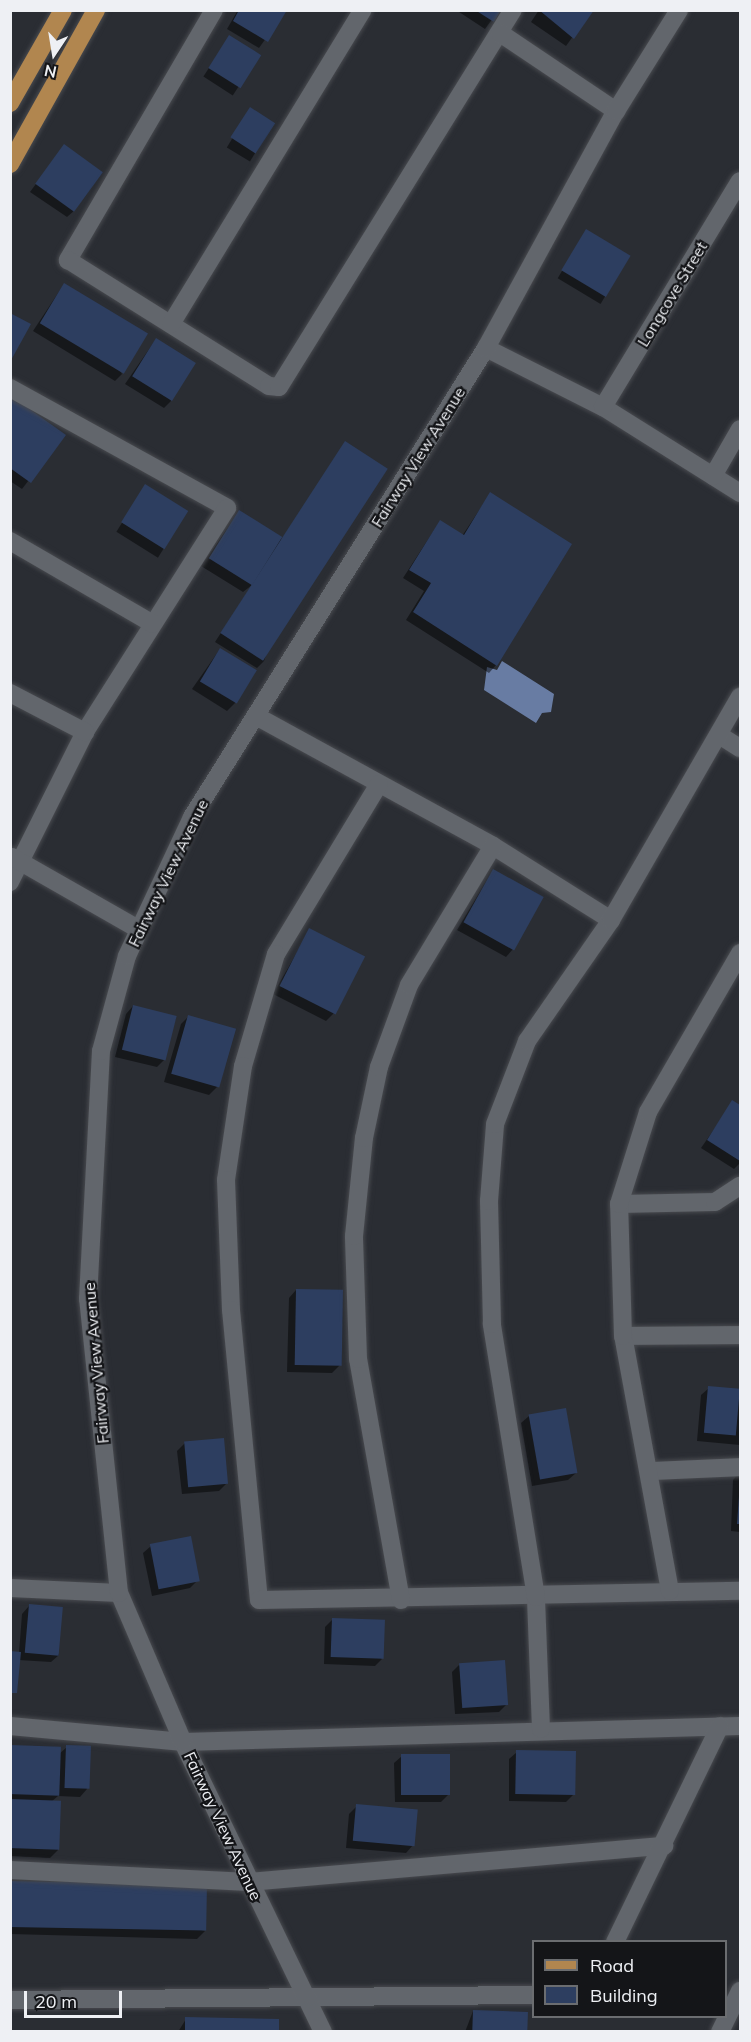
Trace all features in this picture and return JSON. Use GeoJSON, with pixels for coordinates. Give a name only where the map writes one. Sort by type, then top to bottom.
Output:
{"type":"FeatureCollection","features":[{"type":"Feature","properties":{"kind":"main road"},"geometry":{"type":"LineString","coordinates":[[10,103],[63,10]]}},
{"type":"Feature","properties":{"kind":"main road"},"geometry":{"type":"LineString","coordinates":[[10,164],[96,10]]}},
{"type":"Feature","properties":{"kind":"street"},"geometry":{"type":"LineString","coordinates":[[214,10],[68,254],[70,264],[269,386],[279,387],[513,10]]}},
{"type":"Feature","properties":{"kind":"street"},"geometry":{"type":"LineString","coordinates":[[171,324],[363,10]]}},
{"type":"Feature","properties":{"kind":"street","name":"Fairway View Avenue"},"geometry":{"type":"LineString","coordinates":[[323,2031],[304,2001],[183,1742],[119,1593],[88,1299],[101,1051],[138,929],[192,818],[486,348],[616,111],[679,10]]}},
{"type":"Feature","properties":{"kind":"street"},"geometry":{"type":"LineString","coordinates":[[500,33],[616,111]]}},
{"type":"Feature","properties":{"kind":"street","name":"Longcove Street"},"geometry":{"type":"LineString","coordinates":[[603,407],[741,181]]}},
{"type":"Feature","properties":{"kind":"street"},"geometry":{"type":"LineString","coordinates":[[486,348],[603,407],[741,493]]}},
{"type":"Feature","properties":{"kind":"street"},"geometry":{"type":"LineString","coordinates":[[10,387],[227,508],[85,732],[15,859],[10,882]]}},
{"type":"Feature","properties":{"kind":"street"},"geometry":{"type":"LineString","coordinates":[[713,476],[741,429]]}},
{"type":"Feature","properties":{"kind":"street"},"geometry":{"type":"LineString","coordinates":[[10,541],[153,624]]}},
{"type":"Feature","properties":{"kind":"street"},"geometry":{"type":"LineString","coordinates":[[10,693],[85,732]]}},
{"type":"Feature","properties":{"kind":"street"},"geometry":{"type":"LineString","coordinates":[[541,1730],[536,1597],[492,1324],[489,1201],[495,1124],[527,1041],[611,920],[741,697]]}},
{"type":"Feature","properties":{"kind":"street"},"geometry":{"type":"LineString","coordinates":[[256,716],[493,846],[611,920]]}},
{"type":"Feature","properties":{"kind":"street"},"geometry":{"type":"LineString","coordinates":[[719,735],[741,748]]}},
{"type":"Feature","properties":{"kind":"street"},"geometry":{"type":"LineString","coordinates":[[380,783],[276,954],[243,1066],[226,1180],[231,1310],[259,1600],[401,1600],[670,1591],[741,1591]]}},
{"type":"Feature","properties":{"kind":"street"},"geometry":{"type":"LineString","coordinates":[[401,1600],[358,1359],[354,1236],[364,1138],[379,1067],[409,985],[493,846]]}},
{"type":"Feature","properties":{"kind":"street"},"geometry":{"type":"LineString","coordinates":[[15,859],[138,929]]}},
{"type":"Feature","properties":{"kind":"street"},"geometry":{"type":"LineString","coordinates":[[670,1591],[650,1471],[623,1336],[619,1204],[648,1112],[741,952]]}},
{"type":"Feature","properties":{"kind":"street"},"geometry":{"type":"LineString","coordinates":[[619,1204],[715,1202],[741,1186]]}},
{"type":"Feature","properties":{"kind":"street"},"geometry":{"type":"LineString","coordinates":[[623,1336],[741,1335]]}},
{"type":"Feature","properties":{"kind":"street"},"geometry":{"type":"LineString","coordinates":[[650,1471],[741,1467]]}},
{"type":"Feature","properties":{"kind":"street"},"geometry":{"type":"LineString","coordinates":[[10,1588],[119,1593]]}},
{"type":"Feature","properties":{"kind":"street"},"geometry":{"type":"LineString","coordinates":[[10,1726],[183,1742],[741,1725]]}},
{"type":"Feature","properties":{"kind":"street"},"geometry":{"type":"LineString","coordinates":[[616,1940],[664,1846],[720,1726]]}},
{"type":"Feature","properties":{"kind":"street"},"geometry":{"type":"LineString","coordinates":[[10,1870],[249,1882],[664,1846]]}},
{"type":"Feature","properties":{"kind":"street"},"geometry":{"type":"LineString","coordinates":[[727,2018],[741,1991]]}},
{"type":"Feature","properties":{"kind":"street"},"geometry":{"type":"LineString","coordinates":[[10,2000],[304,2001],[532,1995]]}},
{"type":"Feature","properties":{"kind":"water"},"geometry":{"type":"Polygon","coordinates":[[[502,661],[554,694],[551,712],[542,713],[536,723],[484,690],[487,667],[497,670],[502,661]]]}},
{"type":"Feature","properties":{"kind":"building"},"geometry":{"type":"Polygon","coordinates":[[[239,10],[287,10],[268,42],[233,21],[239,10]]]}},
{"type":"Feature","properties":{"kind":"building"},"geometry":{"type":"Polygon","coordinates":[[[475,10],[501,10],[494,22],[475,10]]]}},
{"type":"Feature","properties":{"kind":"building"},"geometry":{"type":"Polygon","coordinates":[[[539,10],[594,10],[574,39],[539,10]]]}},
{"type":"Feature","properties":{"kind":"building"},"geometry":{"type":"Polygon","coordinates":[[[229,35],[261,55],[241,88],[208,68],[229,35]]]}},
{"type":"Feature","properties":{"kind":"building"},"geometry":{"type":"Polygon","coordinates":[[[250,107],[275,123],[256,154],[230,137],[250,107]]]}},
{"type":"Feature","properties":{"kind":"building"},"geometry":{"type":"Polygon","coordinates":[[[64,144],[103,172],[74,212],[35,184],[64,144]]]}},
{"type":"Feature","properties":{"kind":"building"},"geometry":{"type":"Polygon","coordinates":[[[586,229],[631,256],[606,297],[561,270],[586,229]]]}},
{"type":"Feature","properties":{"kind":"building"},"geometry":{"type":"Polygon","coordinates":[[[64,283],[148,333],[124,374],[40,323],[64,283]]]}},
{"type":"Feature","properties":{"kind":"building"},"geometry":{"type":"Polygon","coordinates":[[[10,313],[31,324],[10,362],[10,313]]]}},
{"type":"Feature","properties":{"kind":"building"},"geometry":{"type":"Polygon","coordinates":[[[156,338],[196,363],[172,401],[132,376],[156,338]]]}},
{"type":"Feature","properties":{"kind":"building"},"geometry":{"type":"Polygon","coordinates":[[[10,395],[66,435],[31,483],[10,468],[10,395]]]}},
{"type":"Feature","properties":{"kind":"building"},"geometry":{"type":"Polygon","coordinates":[[[345,441],[388,469],[263,661],[220,633],[345,441]]]}},
{"type":"Feature","properties":{"kind":"building"},"geometry":{"type":"Polygon","coordinates":[[[145,484],[188,511],[164,549],[121,522],[145,484]]]}},
{"type":"Feature","properties":{"kind":"building"},"geometry":{"type":"Polygon","coordinates":[[[490,492],[572,544],[497,666],[413,612],[431,583],[409,570],[440,520],[464,535],[490,492]]]}},
{"type":"Feature","properties":{"kind":"building"},"geometry":{"type":"Polygon","coordinates":[[[239,510],[282,537],[252,585],[209,558],[239,510]]]}},
{"type":"Feature","properties":{"kind":"building"},"geometry":{"type":"Polygon","coordinates":[[[220,648],[257,670],[237,704],[200,681],[220,648]]]}},
{"type":"Feature","properties":{"kind":"building"},"geometry":{"type":"Polygon","coordinates":[[[493,869],[544,897],[514,950],[463,922],[493,869]]]}},
{"type":"Feature","properties":{"kind":"building"},"geometry":{"type":"Polygon","coordinates":[[[309,928],[365,957],[336,1015],[279,986],[309,928]]]}},
{"type":"Feature","properties":{"kind":"building"},"geometry":{"type":"Polygon","coordinates":[[[133,1005],[177,1016],[166,1061],[122,1050],[133,1005]]]}},
{"type":"Feature","properties":{"kind":"building"},"geometry":{"type":"Polygon","coordinates":[[[188,1015],[236,1029],[219,1087],[171,1074],[188,1015]]]}},
{"type":"Feature","properties":{"kind":"building"},"geometry":{"type":"Polygon","coordinates":[[[732,1100],[740,1105],[740,1161],[707,1140],[732,1100]]]}},
{"type":"Feature","properties":{"kind":"building"},"geometry":{"type":"Polygon","coordinates":[[[296,1289],[343,1290],[342,1366],[295,1365],[296,1289]]]}},
{"type":"Feature","properties":{"kind":"building"},"geometry":{"type":"Polygon","coordinates":[[[708,1386],[740,1389],[736,1436],[704,1433],[708,1386]]]}},
{"type":"Feature","properties":{"kind":"building"},"geometry":{"type":"Polygon","coordinates":[[[566,1408],[577,1473],[540,1480],[529,1415],[566,1408]]]}},
{"type":"Feature","properties":{"kind":"building"},"geometry":{"type":"Polygon","coordinates":[[[224,1438],[228,1484],[188,1487],[184,1441],[224,1438]]]}},
{"type":"Feature","properties":{"kind":"building"},"geometry":{"type":"Polygon","coordinates":[[[739,1496],[740,1524],[737,1524],[739,1496]]]}},
{"type":"Feature","properties":{"kind":"building"},"geometry":{"type":"Polygon","coordinates":[[[191,1536],[200,1581],[159,1589],[150,1544],[191,1536]]]}},
{"type":"Feature","properties":{"kind":"building"},"geometry":{"type":"Polygon","coordinates":[[[29,1604],[63,1607],[59,1656],[25,1653],[29,1604]]]}},
{"type":"Feature","properties":{"kind":"building"},"geometry":{"type":"Polygon","coordinates":[[[332,1618],[385,1620],[384,1659],[331,1657],[332,1618]]]}},
{"type":"Feature","properties":{"kind":"building"},"geometry":{"type":"Polygon","coordinates":[[[10,1651],[21,1652],[17,1693],[10,1693],[10,1651]]]}},
{"type":"Feature","properties":{"kind":"building"},"geometry":{"type":"Polygon","coordinates":[[[505,1660],[508,1705],[462,1708],[459,1663],[505,1660]]]}},
{"type":"Feature","properties":{"kind":"building"},"geometry":{"type":"Polygon","coordinates":[[[10,1745],[61,1747],[59,1796],[10,1794],[10,1745]]]}},
{"type":"Feature","properties":{"kind":"building"},"geometry":{"type":"Polygon","coordinates":[[[66,1745],[91,1746],[89,1789],[64,1788],[66,1745]]]}},
{"type":"Feature","properties":{"kind":"building"},"geometry":{"type":"Polygon","coordinates":[[[516,1750],[576,1751],[575,1795],[515,1794],[516,1750]]]}},
{"type":"Feature","properties":{"kind":"building"},"geometry":{"type":"Polygon","coordinates":[[[401,1754],[450,1754],[450,1795],[401,1795],[401,1754]]]}},
{"type":"Feature","properties":{"kind":"building"},"geometry":{"type":"Polygon","coordinates":[[[10,1799],[61,1801],[59,1850],[10,1848],[10,1799]]]}},
{"type":"Feature","properties":{"kind":"building"},"geometry":{"type":"Polygon","coordinates":[[[356,1804],[418,1809],[415,1846],[353,1841],[356,1804]]]}},
{"type":"Feature","properties":{"kind":"building"},"geometry":{"type":"Polygon","coordinates":[[[10,1881],[207,1884],[206,1930],[10,1927],[10,1881]]]}},
{"type":"Feature","properties":{"kind":"building"},"geometry":{"type":"Polygon","coordinates":[[[473,2010],[528,2012],[527,2032],[472,2031],[473,2010]]]}},
{"type":"Feature","properties":{"kind":"building"},"geometry":{"type":"Polygon","coordinates":[[[185,2017],[279,2019],[279,2031],[185,2031],[185,2017]]]}}]}
